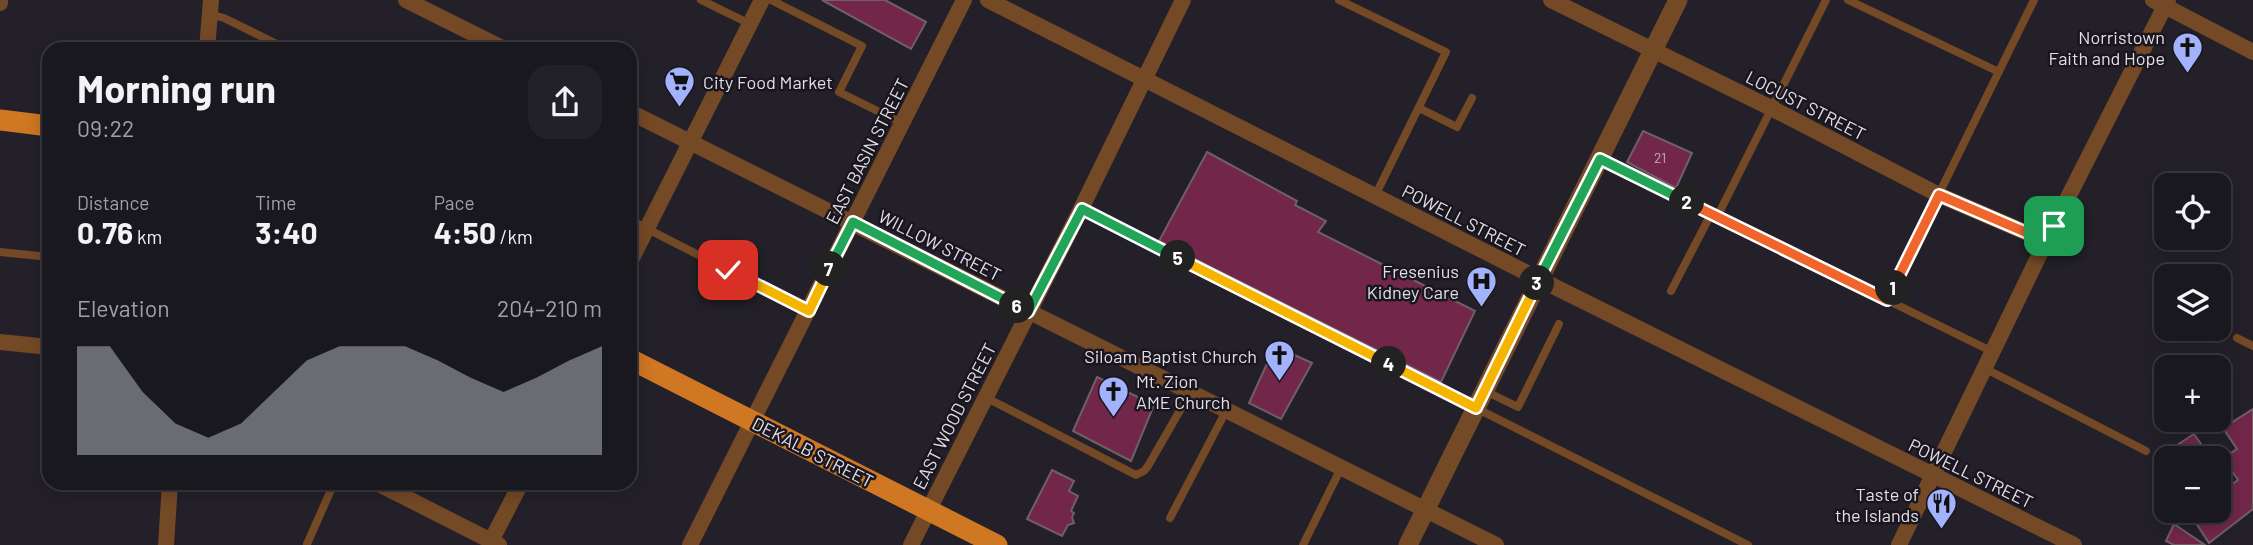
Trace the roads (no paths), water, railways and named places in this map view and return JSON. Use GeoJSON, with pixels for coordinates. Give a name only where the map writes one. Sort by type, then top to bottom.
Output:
{"type":"FeatureCollection","features":[{"type":"Feature","properties":{"kind":"highway"},"geometry":{"type":"LineString","coordinates":[[0,120],[42,125]]}},
{"type":"Feature","properties":{"kind":"highway","name":"DEKALB STREET"},"geometry":{"type":"LineString","coordinates":[[637,363],[997,545]]}},
{"type":"Feature","properties":{"kind":"street"},"geometry":{"type":"LineString","coordinates":[[406,0],[490,42]]}},
{"type":"Feature","properties":{"kind":"street"},"geometry":{"type":"LineString","coordinates":[[637,248],[762,0]]}},
{"type":"Feature","properties":{"kind":"street","name":"EAST BASIN STREET"},"geometry":{"type":"LineString","coordinates":[[690,545],[964,0]]}},
{"type":"Feature","properties":{"kind":"street","name":"POWELL STREET"},"geometry":{"type":"LineString","coordinates":[[988,0],[1375,197],[2074,545]]}},
{"type":"Feature","properties":{"kind":"street","name":"EAST WOOD STREET"},"geometry":{"type":"LineString","coordinates":[[911,545],[1082,209],[1183,0]]}},
{"type":"Feature","properties":{"kind":"street","name":"LOCUST STREET"},"geometry":{"type":"LineString","coordinates":[[1551,0],[1773,108],[1939,195],[2046,241]]}},
{"type":"Feature","properties":{"kind":"street"},"geometry":{"type":"LineString","coordinates":[[1408,545],[1678,0]]}},
{"type":"Feature","properties":{"kind":"street"},"geometry":{"type":"LineString","coordinates":[[1899,545],[2162,2],[2253,52]]}},
{"type":"Feature","properties":{"kind":"street"},"geometry":{"type":"LineString","coordinates":[[208,42],[210,7]]}},
{"type":"Feature","properties":{"kind":"street","name":"WILLOW STREET"},"geometry":{"type":"LineString","coordinates":[[637,116],[1496,545]]}},
{"type":"Feature","properties":{"kind":"street"},"geometry":{"type":"LineString","coordinates":[[0,342],[42,346]]}},
{"type":"Feature","properties":{"kind":"street"},"geometry":{"type":"LineString","coordinates":[[166,545],[170,490]]}},
{"type":"Feature","properties":{"kind":"street"},"geometry":{"type":"LineString","coordinates":[[390,490],[493,544],[518,490]]}},
{"type":"Feature","properties":{"kind":"lane"},"geometry":{"type":"LineString","coordinates":[[701,0],[750,24]]}},
{"type":"Feature","properties":{"kind":"lane"},"geometry":{"type":"LineString","coordinates":[[771,0],[862,46],[839,92],[902,123]]}},
{"type":"Feature","properties":{"kind":"lane"},"geometry":{"type":"LineString","coordinates":[[1339,0],[1446,52],[1375,197]]}},
{"type":"Feature","properties":{"kind":"lane"},"geometry":{"type":"LineString","coordinates":[[1671,291],[1773,108],[1826,0]]}},
{"type":"Feature","properties":{"kind":"lane"},"geometry":{"type":"LineString","coordinates":[[1848,0],[1998,72]]}},
{"type":"Feature","properties":{"kind":"lane"},"geometry":{"type":"LineString","coordinates":[[1887,300],[2034,0]]}},
{"type":"Feature","properties":{"kind":"lane"},"geometry":{"type":"LineString","coordinates":[[210,7],[224,18],[272,42]]}},
{"type":"Feature","properties":{"kind":"lane"},"geometry":{"type":"LineString","coordinates":[[1419,108],[1457,127],[1472,98]]}},
{"type":"Feature","properties":{"kind":"lane"},"geometry":{"type":"LineString","coordinates":[[1600,159],[1993,352]]}},
{"type":"Feature","properties":{"kind":"lane"},"geometry":{"type":"LineString","coordinates":[[1082,209],[1480,399],[1748,545]]}},
{"type":"Feature","properties":{"kind":"lane"},"geometry":{"type":"LineString","coordinates":[[637,223],[809,311]]}},
{"type":"Feature","properties":{"kind":"lane"},"geometry":{"type":"LineString","coordinates":[[0,252],[42,256]]}},
{"type":"Feature","properties":{"kind":"lane"},"geometry":{"type":"LineString","coordinates":[[1480,399],[1518,407],[1559,324]]}},
{"type":"Feature","properties":{"kind":"lane"},"geometry":{"type":"LineString","coordinates":[[2237,338],[2253,346]]}},
{"type":"Feature","properties":{"kind":"lane"},"geometry":{"type":"LineString","coordinates":[[1984,368],[2146,451]]}},
{"type":"Feature","properties":{"kind":"lane"},"geometry":{"type":"LineString","coordinates":[[985,397],[1136,475],[1148,466],[1190,393]]}},
{"type":"Feature","properties":{"kind":"lane"},"geometry":{"type":"LineString","coordinates":[[1170,518],[1226,411]]}},
{"type":"Feature","properties":{"kind":"lane"},"geometry":{"type":"LineString","coordinates":[[1303,545],[1341,468]]}},
{"type":"Feature","properties":{"kind":"lane"},"geometry":{"type":"LineString","coordinates":[[306,544],[331,490]]}},
{"type":"Feature","properties":{"kind":"place","name":"Norristown Faith and Hope"},"geometry":{"type":"Point","coordinates":[2188,74]}},
{"type":"Feature","properties":{"kind":"place","name":"City Food Market"},"geometry":{"type":"Point","coordinates":[680,109]}},
{"type":"Feature","properties":{"kind":"place","name":"Fresenius Kidney Care"},"geometry":{"type":"Point","coordinates":[1482,308]}},
{"type":"Feature","properties":{"kind":"place","name":"Siloam Baptist Church"},"geometry":{"type":"Point","coordinates":[1280,383]}},
{"type":"Feature","properties":{"kind":"place","name":"Mt. Zion AME Church"},"geometry":{"type":"Point","coordinates":[1113,418]}},
{"type":"Feature","properties":{"kind":"place","name":"Taste of the Islands"},"geometry":{"type":"Point","coordinates":[1942,531]}}]}
